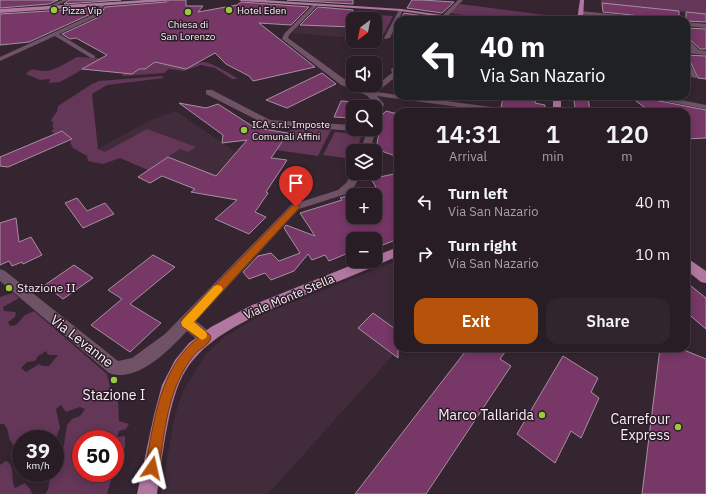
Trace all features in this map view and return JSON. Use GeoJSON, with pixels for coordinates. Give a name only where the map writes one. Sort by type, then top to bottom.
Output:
{"type":"FeatureCollection","features":[{"type":"Feature","properties":{"kind":"main road"},"geometry":{"type":"LineString","coordinates":[[0,12],[129,1],[166,0]]}},
{"type":"Feature","properties":{"kind":"main road"},"geometry":{"type":"LineString","coordinates":[[241,0],[401,10],[445,16]]}},
{"type":"Feature","properties":{"kind":"main road"},"geometry":{"type":"LineString","coordinates":[[581,16],[582,0]]}},
{"type":"Feature","properties":{"kind":"main road","name":"Viale Monte Stella"},"geometry":{"type":"LineString","coordinates":[[382,258],[394,254]]}},
{"type":"Feature","properties":{"kind":"main road"},"geometry":{"type":"LineString","coordinates":[[690,266],[706,278]]}},
{"type":"Feature","properties":{"kind":"main road","name":"Viale Monte Stella"},"geometry":{"type":"LineString","coordinates":[[146,494],[162,415],[170,385],[180,365],[194,348],[206,338],[232,321],[255,310],[358,268]]}},
{"type":"Feature","properties":{"kind":"street"},"geometry":{"type":"LineString","coordinates":[[47,8],[66,0]]}},
{"type":"Feature","properties":{"kind":"street"},"geometry":{"type":"LineString","coordinates":[[445,16],[461,0]]}},
{"type":"Feature","properties":{"kind":"street"},"geometry":{"type":"LineString","coordinates":[[0,60],[96,15],[103,4]]}},
{"type":"Feature","properties":{"kind":"street"},"geometry":{"type":"LineString","coordinates":[[316,5],[286,35],[285,38],[344,84],[370,93],[394,96]]}},
{"type":"Feature","properties":{"kind":"street"},"geometry":{"type":"LineString","coordinates":[[398,16],[401,10]]}},
{"type":"Feature","properties":{"kind":"street"},"geometry":{"type":"LineString","coordinates":[[581,13],[611,16]]}},
{"type":"Feature","properties":{"kind":"street"},"geometry":{"type":"LineString","coordinates":[[387,38],[394,24]]}},
{"type":"Feature","properties":{"kind":"street"},"geometry":{"type":"LineString","coordinates":[[690,24],[706,26]]}},
{"type":"Feature","properties":{"kind":"street"},"geometry":{"type":"LineString","coordinates":[[55,34],[93,58]]}},
{"type":"Feature","properties":{"kind":"street"},"geometry":{"type":"LineString","coordinates":[[690,44],[697,52]]}},
{"type":"Feature","properties":{"kind":"street"},"geometry":{"type":"LineString","coordinates":[[690,51],[706,53]]}},
{"type":"Feature","properties":{"kind":"street"},"geometry":{"type":"LineString","coordinates":[[690,70],[694,77]]}},
{"type":"Feature","properties":{"kind":"street"},"geometry":{"type":"LineString","coordinates":[[370,93],[394,75]]}},
{"type":"Feature","properties":{"kind":"street"},"geometry":{"type":"LineString","coordinates":[[209,92],[268,122],[346,128]]}},
{"type":"Feature","properties":{"kind":"street"},"geometry":{"type":"LineString","coordinates":[[370,93],[377,100]]}},
{"type":"Feature","properties":{"kind":"street"},"geometry":{"type":"LineString","coordinates":[[423,100],[484,108]]}},
{"type":"Feature","properties":{"kind":"street"},"geometry":{"type":"LineString","coordinates":[[670,100],[706,107]]}},
{"type":"Feature","properties":{"kind":"street","name":"Via Levanne"},"geometry":{"type":"LineString","coordinates":[[0,274],[115,368],[121,369],[129,367],[148,356],[170,339],[292,210],[296,207],[342,192],[350,185],[353,180]]}},
{"type":"Feature","properties":{"kind":"street"},"geometry":{"type":"LineString","coordinates":[[186,322],[206,338]]}},
{"type":"Feature","properties":{"kind":"shaded area"},"geometry":{"type":"Polygon","coordinates":[[[601,0],[706,0],[706,14],[601,3],[601,0]]]}},
{"type":"Feature","properties":{"kind":"shaded area"},"geometry":{"type":"Polygon","coordinates":[[[460,4],[553,16],[471,16],[450,13],[460,4]]]}},
{"type":"Feature","properties":{"kind":"shaded area"},"geometry":{"type":"Polygon","coordinates":[[[313,11],[346,13],[346,37],[292,33],[313,11]]]}},
{"type":"Feature","properties":{"kind":"shaded area"},"geometry":{"type":"Polygon","coordinates":[[[313,11],[346,13],[346,22],[305,19],[313,11]]]}},
{"type":"Feature","properties":{"kind":"shaded area"},"geometry":{"type":"Polygon","coordinates":[[[382,15],[393,16],[382,38],[382,15]]]}},
{"type":"Feature","properties":{"kind":"shaded area"},"geometry":{"type":"Polygon","coordinates":[[[382,15],[393,16],[384,34],[382,34],[382,15]]]}},
{"type":"Feature","properties":{"kind":"shaded area"},"geometry":{"type":"Polygon","coordinates":[[[77,57],[104,59],[60,82],[49,83],[50,79],[40,80],[26,74],[30,70],[52,70],[77,57]]]}},
{"type":"Feature","properties":{"kind":"shaded area"},"geometry":{"type":"Polygon","coordinates":[[[155,62],[186,68],[194,64],[204,62],[221,69],[238,79],[232,79],[215,68],[201,65],[184,71],[169,69],[164,73],[123,76],[123,73],[130,73],[145,69],[155,62]]]}},
{"type":"Feature","properties":{"kind":"shaded area"},"geometry":{"type":"Polygon","coordinates":[[[162,76],[164,78],[107,85],[92,94],[98,149],[105,152],[147,129],[196,147],[188,152],[180,149],[148,170],[120,158],[103,164],[88,161],[87,156],[73,148],[70,142],[72,139],[62,131],[55,134],[51,131],[54,129],[52,126],[54,123],[51,121],[57,112],[58,106],[92,84],[99,81],[162,76]]]}},
{"type":"Feature","properties":{"kind":"shaded area"},"geometry":{"type":"Polygon","coordinates":[[[175,111],[236,152],[233,156],[245,154],[287,160],[260,204],[228,199],[229,198],[200,185],[194,189],[173,180],[178,176],[154,166],[148,170],[98,149],[149,121],[175,111]]]}},
{"type":"Feature","properties":{"kind":"shaded area"},"geometry":{"type":"Polygon","coordinates":[[[300,127],[331,130],[318,156],[276,150],[289,131],[300,127]]]}},
{"type":"Feature","properties":{"kind":"shaded area"},"geometry":{"type":"Polygon","coordinates":[[[335,132],[346,133],[346,136],[362,136],[359,144],[346,144],[346,158],[323,155],[335,132]]]}},
{"type":"Feature","properties":{"kind":"shaded area"},"geometry":{"type":"Polygon","coordinates":[[[394,262],[394,328],[373,313],[358,328],[393,355],[268,494],[161,494],[175,415],[183,391],[206,354],[223,338],[259,316],[378,268],[382,268],[382,266],[394,262]]]}},
{"type":"Feature","properties":{"kind":"shaded area"},"geometry":{"type":"Polygon","coordinates":[[[13,293],[19,298],[3,307],[4,311],[16,312],[15,317],[8,322],[10,326],[16,325],[25,315],[34,311],[107,374],[110,387],[107,391],[107,399],[115,397],[118,402],[119,421],[129,424],[126,429],[122,430],[72,430],[72,482],[110,482],[107,494],[45,494],[48,490],[49,482],[64,482],[64,444],[67,425],[72,419],[80,416],[85,409],[80,407],[66,412],[61,405],[56,409],[59,430],[12,430],[12,443],[8,430],[4,424],[0,424],[0,297],[13,293]],[[46,351],[38,356],[35,361],[27,362],[21,368],[26,372],[39,364],[42,366],[49,366],[58,355],[48,355],[46,351]]]}},
{"type":"Feature","properties":{"kind":"shaded area"},"geometry":{"type":"Polygon","coordinates":[[[125,436],[125,447],[124,449],[125,436]]]}},
{"type":"Feature","properties":{"kind":"shaded area"},"geometry":{"type":"Polygon","coordinates":[[[6,461],[9,463],[12,469],[12,482],[14,482],[15,488],[25,483],[32,494],[0,494],[0,465],[6,461]]]}},
{"type":"Feature","properties":{"kind":"building"},"geometry":{"type":"Polygon","coordinates":[[[0,0],[58,0],[49,4],[0,8],[0,0]]]}},
{"type":"Feature","properties":{"kind":"building"},"geometry":{"type":"Polygon","coordinates":[[[69,0],[121,0],[64,4],[69,0]]]}},
{"type":"Feature","properties":{"kind":"building"},"geometry":{"type":"Polygon","coordinates":[[[169,0],[186,0],[186,6],[203,6],[198,12],[237,5],[241,2],[309,7],[291,25],[259,23],[315,67],[253,81],[249,76],[226,64],[215,53],[186,69],[155,62],[145,69],[139,69],[132,74],[82,69],[107,55],[76,38],[70,39],[62,34],[99,17],[105,7],[166,2],[169,0]]]}},
{"type":"Feature","properties":{"kind":"building"},"geometry":{"type":"Polygon","coordinates":[[[287,0],[353,0],[353,4],[287,0]]]}},
{"type":"Feature","properties":{"kind":"building"},"geometry":{"type":"Polygon","coordinates":[[[412,0],[454,2],[442,13],[407,8],[412,0]]]}},
{"type":"Feature","properties":{"kind":"building"},"geometry":{"type":"Polygon","coordinates":[[[602,3],[679,11],[679,16],[641,16],[603,12],[602,3]]]}},
{"type":"Feature","properties":{"kind":"building"},"geometry":{"type":"Polygon","coordinates":[[[318,7],[353,10],[353,12],[346,12],[346,27],[300,25],[318,7]]]}},
{"type":"Feature","properties":{"kind":"building"},"geometry":{"type":"Polygon","coordinates":[[[96,8],[93,13],[29,42],[0,45],[0,14],[96,8]]]}},
{"type":"Feature","properties":{"kind":"building"},"geometry":{"type":"Polygon","coordinates":[[[686,12],[706,14],[706,22],[690,21],[690,16],[686,16],[686,12]]]}},
{"type":"Feature","properties":{"kind":"building"},"geometry":{"type":"Polygon","coordinates":[[[404,13],[424,16],[402,16],[404,13]]]}},
{"type":"Feature","properties":{"kind":"building"},"geometry":{"type":"Polygon","coordinates":[[[690,28],[706,29],[706,49],[700,49],[690,40],[690,28]]]}},
{"type":"Feature","properties":{"kind":"building"},"geometry":{"type":"Polygon","coordinates":[[[690,55],[706,56],[706,79],[698,78],[690,61],[690,55]]]}},
{"type":"Feature","properties":{"kind":"building"},"geometry":{"type":"Polygon","coordinates":[[[322,73],[336,84],[287,108],[266,100],[322,73]]]}},
{"type":"Feature","properties":{"kind":"building"},"geometry":{"type":"Polygon","coordinates":[[[503,100],[535,100],[535,103],[545,105],[545,108],[501,107],[503,100]]]}},
{"type":"Feature","properties":{"kind":"building"},"geometry":{"type":"Polygon","coordinates":[[[574,100],[588,100],[590,108],[575,108],[574,100]]]}},
{"type":"Feature","properties":{"kind":"building"},"geometry":{"type":"Polygon","coordinates":[[[634,100],[654,100],[706,110],[706,138],[690,139],[690,108],[646,108],[634,100]]]}},
{"type":"Feature","properties":{"kind":"building"},"geometry":{"type":"Polygon","coordinates":[[[341,101],[346,101],[346,118],[334,117],[341,101]]]}},
{"type":"Feature","properties":{"kind":"building"},"geometry":{"type":"Polygon","coordinates":[[[179,103],[206,108],[218,104],[252,126],[251,127],[288,133],[271,158],[287,160],[255,212],[266,217],[249,234],[215,219],[237,200],[191,192],[195,189],[162,176],[150,183],[138,177],[168,157],[216,176],[247,140],[222,143],[223,135],[179,103]]]}},
{"type":"Feature","properties":{"kind":"building"},"geometry":{"type":"Polygon","coordinates":[[[386,111],[394,113],[394,156],[382,151],[382,144],[377,144],[378,136],[382,136],[382,117],[386,111]]]}},
{"type":"Feature","properties":{"kind":"building"},"geometry":{"type":"Polygon","coordinates":[[[62,131],[72,139],[8,167],[0,166],[0,157],[62,131]]]}},
{"type":"Feature","properties":{"kind":"building"},"geometry":{"type":"Polygon","coordinates":[[[394,174],[394,241],[382,245],[382,232],[346,232],[346,254],[329,261],[325,255],[312,260],[308,254],[294,271],[271,280],[265,273],[249,279],[243,272],[258,256],[271,253],[279,261],[300,253],[284,228],[286,225],[315,236],[300,213],[342,200],[340,198],[346,196],[346,224],[382,224],[382,188],[373,188],[376,187],[372,180],[382,180],[382,177],[394,174]]]}},
{"type":"Feature","properties":{"kind":"building"},"geometry":{"type":"Polygon","coordinates":[[[77,198],[87,211],[105,203],[114,214],[83,228],[65,203],[77,198]]]}},
{"type":"Feature","properties":{"kind":"building"},"geometry":{"type":"Polygon","coordinates":[[[16,218],[19,242],[31,237],[42,255],[23,264],[22,262],[12,266],[9,261],[0,265],[0,223],[16,218]]]}},
{"type":"Feature","properties":{"kind":"building"},"geometry":{"type":"Polygon","coordinates":[[[153,255],[175,267],[130,304],[161,323],[130,352],[91,325],[122,299],[108,290],[153,255]]]}},
{"type":"Feature","properties":{"kind":"building"},"geometry":{"type":"Polygon","coordinates":[[[74,265],[93,278],[63,299],[45,285],[74,265]]]}},
{"type":"Feature","properties":{"kind":"building"},"geometry":{"type":"Polygon","coordinates":[[[690,285],[706,298],[706,329],[690,315],[690,285]]]}},
{"type":"Feature","properties":{"kind":"building"},"geometry":{"type":"Polygon","coordinates":[[[373,313],[394,328],[394,352],[398,352],[398,358],[358,328],[373,313]]]}},
{"type":"Feature","properties":{"kind":"building"},"geometry":{"type":"Polygon","coordinates":[[[465,352],[505,352],[500,359],[511,366],[426,494],[355,494],[465,352]]]}},
{"type":"Feature","properties":{"kind":"building","name":"Carrefour Express"},"geometry":{"type":"Polygon","coordinates":[[[660,352],[689,352],[706,359],[706,494],[642,494],[660,352]]]}},
{"type":"Feature","properties":{"kind":"building"},"geometry":{"type":"Polygon","coordinates":[[[563,356],[598,378],[591,392],[599,398],[581,438],[571,431],[555,463],[517,434],[563,356]]]}},
{"type":"Feature","properties":{"kind":"slow traffic"},"geometry":{"type":"LineString","coordinates":[[202,335],[186,322],[217,289]]}},
{"type":"Feature","properties":{"kind":"place","name":"Pizza Vip"},"geometry":{"type":"Point","coordinates":[54,10]}},
{"type":"Feature","properties":{"kind":"place","name":"Hotel Eden"},"geometry":{"type":"Point","coordinates":[229,10]}},
{"type":"Feature","properties":{"kind":"place","name":"Chiesa di San Lorenzo"},"geometry":{"type":"Point","coordinates":[188,12]}},
{"type":"Feature","properties":{"kind":"place","name":"ICA s.r.l. Imposte Comunali Affini"},"geometry":{"type":"Point","coordinates":[244,130]}},
{"type":"Feature","properties":{"kind":"place","name":"Stazione II"},"geometry":{"type":"Point","coordinates":[9,288]}},
{"type":"Feature","properties":{"kind":"place","name":"Stazione I"},"geometry":{"type":"Point","coordinates":[114,380]}},
{"type":"Feature","properties":{"kind":"place","name":"Marco Tallarida"},"geometry":{"type":"Point","coordinates":[542,415]}},
{"type":"Feature","properties":{"kind":"place","name":"Carrefour Express"},"geometry":{"type":"Point","coordinates":[678,427]}},
{"type":"Feature","properties":{"kind":"route"},"geometry":{"type":"LineString","coordinates":[[152,468],[162,415],[170,385],[180,365],[194,348],[206,338],[186,322],[296,207]]}}]}
